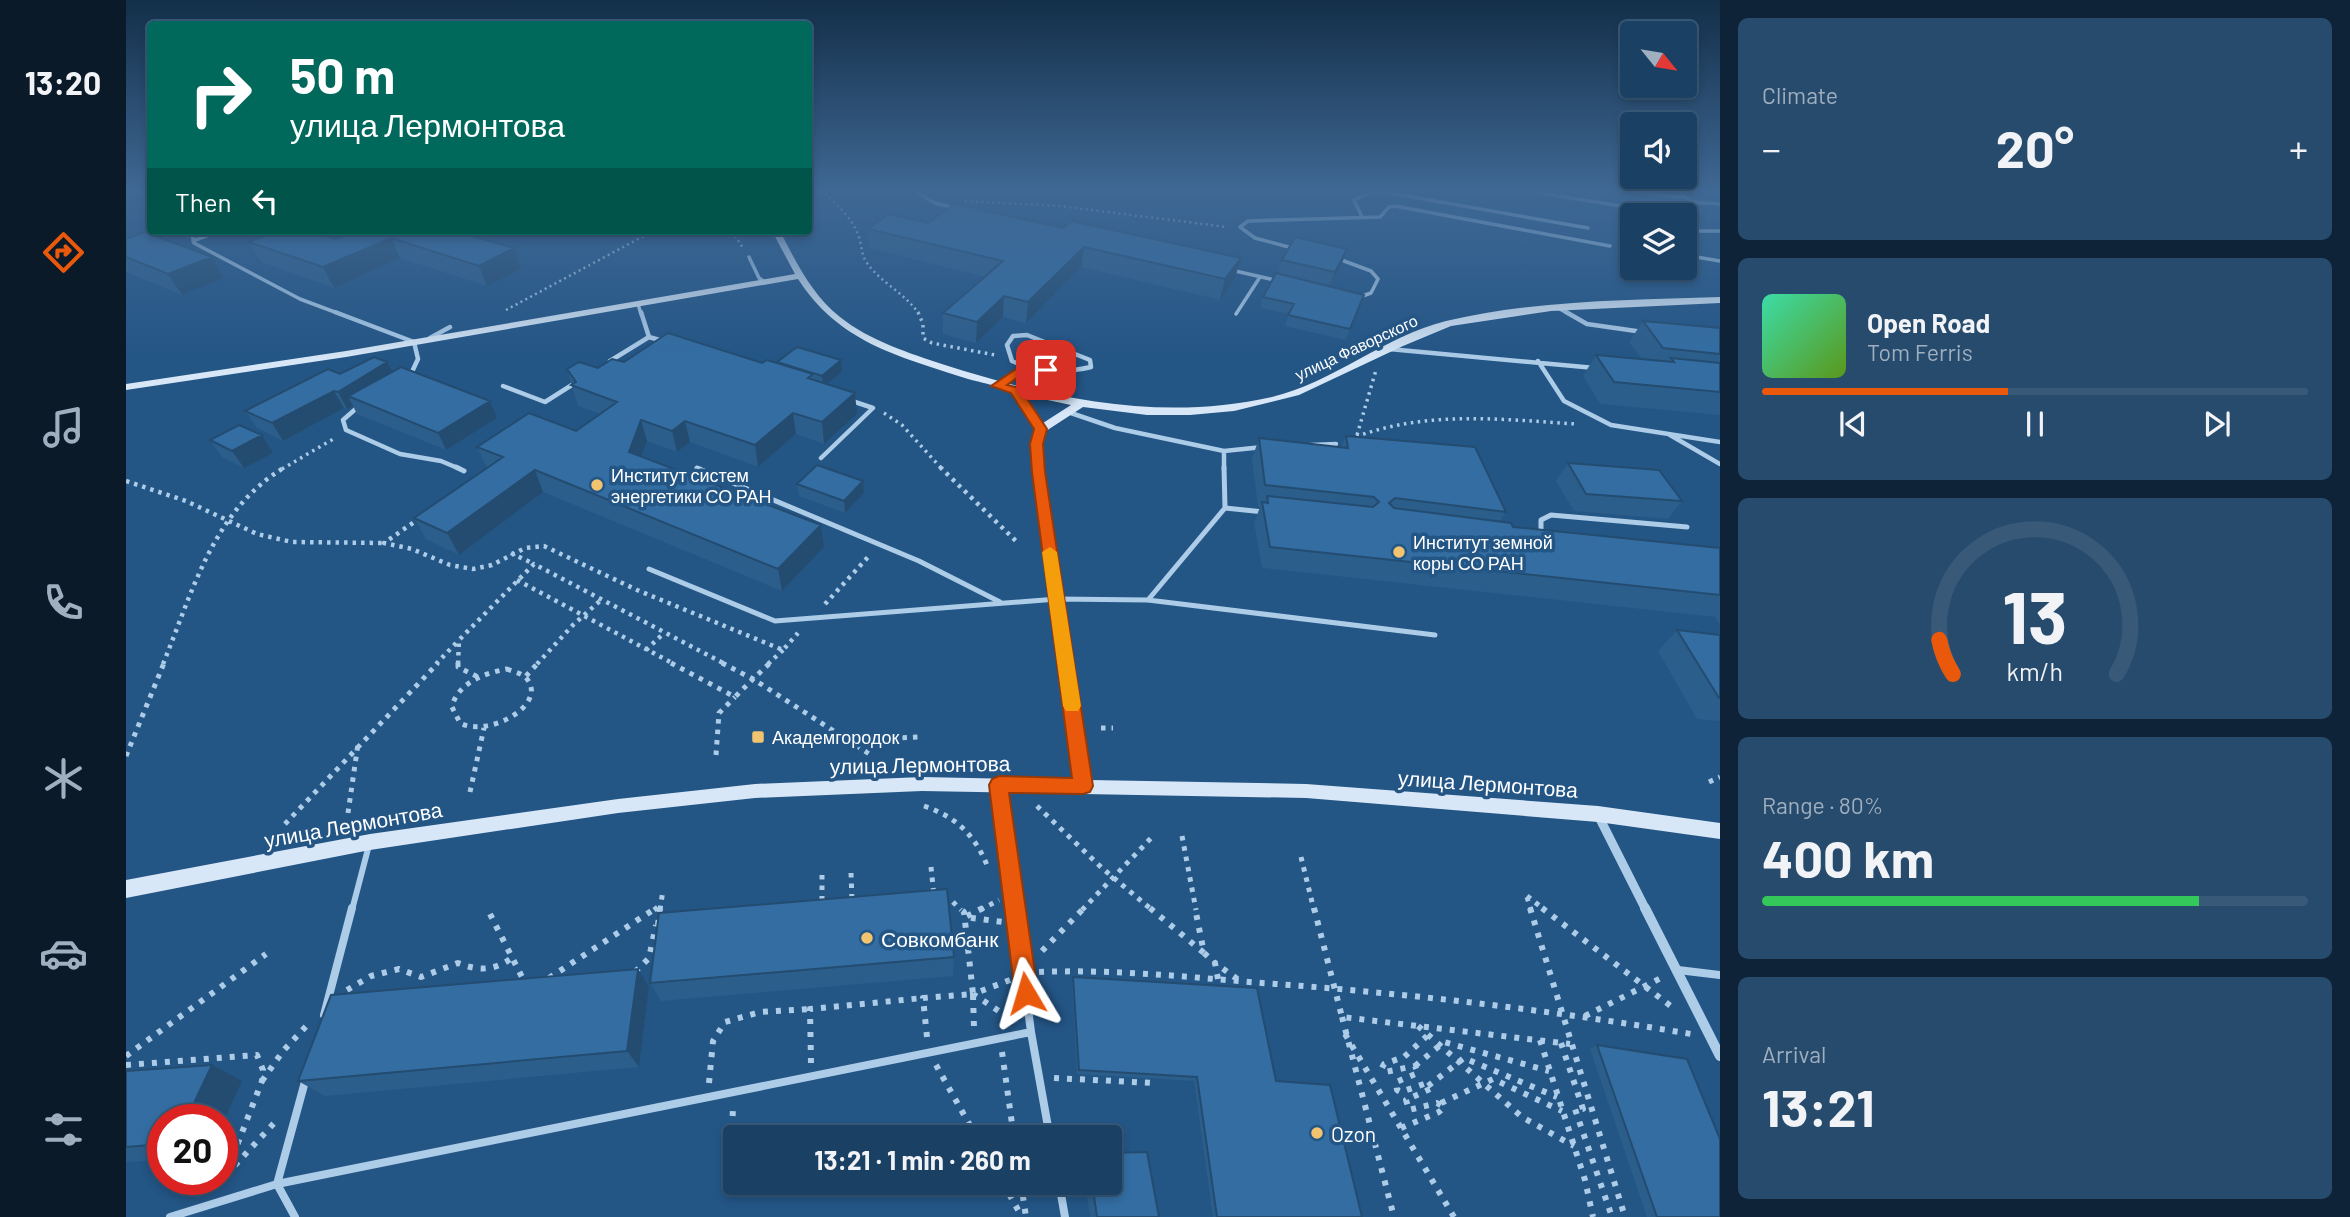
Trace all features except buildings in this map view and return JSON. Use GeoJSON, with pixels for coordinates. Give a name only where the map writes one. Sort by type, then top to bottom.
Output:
{"type":"FeatureCollection","features":[{"type":"Feature","properties":{"kind":"street","name":"улица Фаворского"},"geometry":{"type":"LineString","coordinates":[[784,247],[814,298],[836,319],[861,335],[906,355],[997,386],[1079,405],[1169,414],[1225,410],[1279,398],[1330,379],[1386,349],[1448,323],[1556,307],[1720,300]]}},
{"type":"Feature","properties":{"kind":"street"},"geometry":{"type":"LineString","coordinates":[[126,387],[427,340],[799,276]]}},
{"type":"Feature","properties":{"kind":"street"},"geometry":{"type":"LineString","coordinates":[[1015,390],[1041,429]]}},
{"type":"Feature","properties":{"kind":"street"},"geometry":{"type":"LineString","coordinates":[[1079,405],[1041,429],[1036,444],[1083,786]]}},
{"type":"Feature","properties":{"kind":"street","name":"улица Лермонтова"},"geometry":{"type":"LineString","coordinates":[[126,890],[370,842],[618,806],[755,791],[922,784],[1306,791],[1598,814],[1720,831]]}},
{"type":"Feature","properties":{"kind":"street"},"geometry":{"type":"LineString","coordinates":[[1598,814],[1720,1056]]}},
{"type":"Feature","properties":{"kind":"lane"},"geometry":{"type":"LineString","coordinates":[[201,247],[300,299],[414,342],[418,359],[408,378]]}},
{"type":"Feature","properties":{"kind":"lane"},"geometry":{"type":"LineString","coordinates":[[1288,247],[1297,249]]}},
{"type":"Feature","properties":{"kind":"lane"},"geometry":{"type":"LineString","coordinates":[[749,257],[759,278],[765,282]]}},
{"type":"Feature","properties":{"kind":"lane"},"geometry":{"type":"LineString","coordinates":[[1331,257],[1371,271],[1378,279],[1371,293],[1358,298],[1346,296]]}},
{"type":"Feature","properties":{"kind":"lane"},"geometry":{"type":"LineString","coordinates":[[1697,257],[1720,261]]}},
{"type":"Feature","properties":{"kind":"lane"},"geometry":{"type":"LineString","coordinates":[[1231,270],[1286,283]]}},
{"type":"Feature","properties":{"kind":"lane"},"geometry":{"type":"LineString","coordinates":[[1236,314],[1260,277]]}},
{"type":"Feature","properties":{"kind":"lane"},"geometry":{"type":"LineString","coordinates":[[638,304],[649,337]]}},
{"type":"Feature","properties":{"kind":"lane"},"geometry":{"type":"LineString","coordinates":[[1556,307],[1587,324],[1649,333]]}},
{"type":"Feature","properties":{"kind":"lane"},"geometry":{"type":"LineString","coordinates":[[427,340],[450,327]]}},
{"type":"Feature","properties":{"kind":"lane"},"geometry":{"type":"LineString","coordinates":[[1027,335],[1090,360],[1091,367],[1074,371],[1025,367],[1012,361],[1007,345],[1013,336],[1027,335]]}},
{"type":"Feature","properties":{"kind":"lane"},"geometry":{"type":"LineString","coordinates":[[608,363],[649,337],[675,345]]}},
{"type":"Feature","properties":{"kind":"lane"},"geometry":{"type":"LineString","coordinates":[[1386,349],[1603,369]]}},
{"type":"Feature","properties":{"kind":"lane"},"geometry":{"type":"LineString","coordinates":[[618,356],[629,359]]}},
{"type":"Feature","properties":{"kind":"lane"},"geometry":{"type":"LineString","coordinates":[[1538,361],[1564,401],[1611,425],[1720,442]]}},
{"type":"Feature","properties":{"kind":"lane"},"geometry":{"type":"LineString","coordinates":[[997,386],[1025,367]]}},
{"type":"Feature","properties":{"kind":"lane"},"geometry":{"type":"LineString","coordinates":[[503,386],[545,402],[577,383]]}},
{"type":"Feature","properties":{"kind":"lane"},"geometry":{"type":"LineString","coordinates":[[821,458],[873,408],[847,400]]}},
{"type":"Feature","properties":{"kind":"lane"},"geometry":{"type":"LineString","coordinates":[[363,404],[343,419],[348,431],[400,454],[441,461],[464,471]]}},
{"type":"Feature","properties":{"kind":"lane"},"geometry":{"type":"LineString","coordinates":[[1068,412],[1115,428],[1224,451],[1274,446]]}},
{"type":"Feature","properties":{"kind":"lane"},"geometry":{"type":"LineString","coordinates":[[1667,434],[1720,464]]}},
{"type":"Feature","properties":{"kind":"lane"},"geometry":{"type":"LineString","coordinates":[[1299,445],[1336,444]]}},
{"type":"Feature","properties":{"kind":"lane"},"geometry":{"type":"LineString","coordinates":[[1149,600],[1225,508],[1224,451]]}},
{"type":"Feature","properties":{"kind":"lane"},"geometry":{"type":"LineString","coordinates":[[697,468],[919,561],[1003,603]]}},
{"type":"Feature","properties":{"kind":"lane"},"geometry":{"type":"LineString","coordinates":[[1225,508],[1267,512]]}},
{"type":"Feature","properties":{"kind":"lane"},"geometry":{"type":"LineString","coordinates":[[1541,540],[1541,520],[1551,515],[1687,527]]}},
{"type":"Feature","properties":{"kind":"lane"},"geometry":{"type":"LineString","coordinates":[[649,569],[775,621],[1056,599],[1149,600],[1435,635]]}},
{"type":"Feature","properties":{"kind":"lane"},"geometry":{"type":"LineString","coordinates":[[999,785],[1031,1032],[1048,1125]]}},
{"type":"Feature","properties":{"kind":"lane"},"geometry":{"type":"LineString","coordinates":[[319,1030],[370,842]]}},
{"type":"Feature","properties":{"kind":"lane"},"geometry":{"type":"LineString","coordinates":[[1678,970],[1720,975]]}},
{"type":"Feature","properties":{"kind":"lane"},"geometry":{"type":"LineString","coordinates":[[170,1217],[278,1184],[1031,1032]]}},
{"type":"Feature","properties":{"kind":"lane"},"geometry":{"type":"LineString","coordinates":[[295,1217],[278,1184],[309,1069]]}},
{"type":"Feature","properties":{"kind":"lane"},"geometry":{"type":"LineString","coordinates":[[1061,1195],[1065,1217]]}},
{"type":"Feature","properties":{"kind":"path"},"geometry":{"type":"LineString","coordinates":[[524,309],[498,314],[624,247]]}},
{"type":"Feature","properties":{"kind":"path"},"geometry":{"type":"LineString","coordinates":[[861,247],[861,253],[884,281],[916,308],[925,324],[923,338],[932,343],[989,352],[1012,361]]}},
{"type":"Feature","properties":{"kind":"path"},"geometry":{"type":"LineString","coordinates":[[1357,435],[1378,362]]}},
{"type":"Feature","properties":{"kind":"path"},"geometry":{"type":"LineString","coordinates":[[1336,444],[1385,424],[1433,417],[1611,425]]}},
{"type":"Feature","properties":{"kind":"path"},"geometry":{"type":"LineString","coordinates":[[891,418],[902,425],[926,454],[1018,543]]}},
{"type":"Feature","properties":{"kind":"path"},"geometry":{"type":"LineString","coordinates":[[126,756],[213,543],[245,498],[276,473],[348,431]]}},
{"type":"Feature","properties":{"kind":"path"},"geometry":{"type":"LineString","coordinates":[[126,481],[186,501],[257,534],[292,542],[384,543],[415,549]]}},
{"type":"Feature","properties":{"kind":"path"},"geometry":{"type":"LineString","coordinates":[[384,543],[425,514]]}},
{"type":"Feature","properties":{"kind":"path"},"geometry":{"type":"LineString","coordinates":[[511,553],[753,679],[871,755]]}},
{"type":"Feature","properties":{"kind":"path"},"geometry":{"type":"LineString","coordinates":[[285,824],[359,743],[534,564]]}},
{"type":"Feature","properties":{"kind":"path"},"geometry":{"type":"LineString","coordinates":[[517,580],[734,697]]}},
{"type":"Feature","properties":{"kind":"path"},"geometry":{"type":"LineString","coordinates":[[526,676],[601,600]]}},
{"type":"Feature","properties":{"kind":"path"},"geometry":{"type":"LineString","coordinates":[[646,650],[664,632]]}},
{"type":"Feature","properties":{"kind":"path"},"geometry":{"type":"LineString","coordinates":[[459,640],[458,667],[478,677]]}},
{"type":"Feature","properties":{"kind":"path"},"geometry":{"type":"LineString","coordinates":[[716,755],[719,713],[783,650]]}},
{"type":"Feature","properties":{"kind":"path"},"geometry":{"type":"LineString","coordinates":[[507,669],[526,676],[530,684],[527,702],[509,719],[484,728],[462,724],[455,718],[453,709],[461,690],[478,677],[494,670],[507,669]]}},
{"type":"Feature","properties":{"kind":"path"},"geometry":{"type":"LineString","coordinates":[[471,792],[484,728]]}},
{"type":"Feature","properties":{"kind":"path"},"geometry":{"type":"LineString","coordinates":[[1101,728],[1112,728]]}},
{"type":"Feature","properties":{"kind":"path"},"geometry":{"type":"LineString","coordinates":[[848,740],[919,737]]}},
{"type":"Feature","properties":{"kind":"path"},"geometry":{"type":"LineString","coordinates":[[348,813],[359,743]]}},
{"type":"Feature","properties":{"kind":"path"},"geometry":{"type":"LineString","coordinates":[[1709,782],[1720,777]]}},
{"type":"Feature","properties":{"kind":"path"},"geometry":{"type":"LineString","coordinates":[[924,806],[963,825],[977,841],[987,865]]}},
{"type":"Feature","properties":{"kind":"path"},"geometry":{"type":"LineString","coordinates":[[1037,806],[1113,877],[1215,963],[1241,981]]}},
{"type":"Feature","properties":{"kind":"path"},"geometry":{"type":"LineString","coordinates":[[1042,951],[1154,835]]}},
{"type":"Feature","properties":{"kind":"path"},"geometry":{"type":"LineString","coordinates":[[1182,836],[1204,953]]}},
{"type":"Feature","properties":{"kind":"path"},"geometry":{"type":"LineString","coordinates":[[1301,858],[1394,1217]]}},
{"type":"Feature","properties":{"kind":"path"},"geometry":{"type":"LineString","coordinates":[[931,867],[934,900]]}},
{"type":"Feature","properties":{"kind":"path"},"geometry":{"type":"LineString","coordinates":[[842,907],[852,907],[851,873]]}},
{"type":"Feature","properties":{"kind":"path"},"geometry":{"type":"LineString","coordinates":[[822,875],[822,909]]}},
{"type":"Feature","properties":{"kind":"path"},"geometry":{"type":"LineString","coordinates":[[630,975],[644,968],[652,953],[663,890]]}},
{"type":"Feature","properties":{"kind":"path"},"geometry":{"type":"LineString","coordinates":[[965,917],[1014,892]]}},
{"type":"Feature","properties":{"kind":"path"},"geometry":{"type":"LineString","coordinates":[[1625,1217],[1560,1012],[1527,896],[1682,1015]]}},
{"type":"Feature","properties":{"kind":"path"},"geometry":{"type":"LineString","coordinates":[[920,901],[952,901],[964,912],[975,1042]]}},
{"type":"Feature","properties":{"kind":"path"},"geometry":{"type":"LineString","coordinates":[[555,981],[543,982],[660,905]]}},
{"type":"Feature","properties":{"kind":"path"},"geometry":{"type":"LineString","coordinates":[[808,910],[832,908]]}},
{"type":"Feature","properties":{"kind":"path"},"geometry":{"type":"LineString","coordinates":[[489,914],[525,983]]}},
{"type":"Feature","properties":{"kind":"path"},"geometry":{"type":"LineString","coordinates":[[965,917],[1017,923]]}},
{"type":"Feature","properties":{"kind":"path"},"geometry":{"type":"LineString","coordinates":[[656,925],[670,923]]}},
{"type":"Feature","properties":{"kind":"path"},"geometry":{"type":"LineString","coordinates":[[126,1056],[266,954]]}},
{"type":"Feature","properties":{"kind":"path"},"geometry":{"type":"LineString","coordinates":[[238,1144],[262,1081],[283,1051],[327,1004],[371,976],[399,969],[421,977],[458,963],[477,970],[499,967],[512,958]]}},
{"type":"Feature","properties":{"kind":"path"},"geometry":{"type":"LineString","coordinates":[[1215,963],[1218,979]]}},
{"type":"Feature","properties":{"kind":"path"},"geometry":{"type":"LineString","coordinates":[[709,1095],[712,1047],[716,1031],[726,1019],[743,1014],[973,994],[1024,974],[1062,969],[1334,988],[1560,1012],[1711,1037]]}},
{"type":"Feature","properties":{"kind":"path"},"geometry":{"type":"LineString","coordinates":[[1584,1016],[1678,970]]}},
{"type":"Feature","properties":{"kind":"path"},"geometry":{"type":"LineString","coordinates":[[512,985],[534,983]]}},
{"type":"Feature","properties":{"kind":"path"},"geometry":{"type":"LineString","coordinates":[[973,994],[1031,1032]]}},
{"type":"Feature","properties":{"kind":"path"},"geometry":{"type":"LineString","coordinates":[[923,998],[929,1052],[970,1125]]}},
{"type":"Feature","properties":{"kind":"path"},"geometry":{"type":"LineString","coordinates":[[810,1009],[811,1075]]}},
{"type":"Feature","properties":{"kind":"path"},"geometry":{"type":"LineString","coordinates":[[1342,1017],[1570,1044]]}},
{"type":"Feature","properties":{"kind":"path"},"geometry":{"type":"LineString","coordinates":[[1418,1026],[1522,1117],[1574,1146]]}},
{"type":"Feature","properties":{"kind":"path"},"geometry":{"type":"LineString","coordinates":[[1345,1034],[1454,1217]]}},
{"type":"Feature","properties":{"kind":"path"},"geometry":{"type":"LineString","coordinates":[[1427,1036],[1413,1051],[1384,1064],[1381,1068],[1385,1072],[1415,1066],[1444,1042],[1550,1071]]}},
{"type":"Feature","properties":{"kind":"path"},"geometry":{"type":"LineString","coordinates":[[999,1037],[1012,1125]]}},
{"type":"Feature","properties":{"kind":"path"},"geometry":{"type":"LineString","coordinates":[[1540,1040],[1593,1208],[1593,1217]]}},
{"type":"Feature","properties":{"kind":"path"},"geometry":{"type":"LineString","coordinates":[[1561,1043],[1583,1109],[1575,1109],[1612,1217]]}},
{"type":"Feature","properties":{"kind":"path"},"geometry":{"type":"LineString","coordinates":[[126,1065],[257,1055],[263,1070],[262,1081]]}},
{"type":"Feature","properties":{"kind":"path"},"geometry":{"type":"LineString","coordinates":[[1415,1066],[1418,1073],[1396,1082],[1397,1090],[1401,1092],[1419,1085],[1428,1086],[1464,1058],[1558,1097]]}},
{"type":"Feature","properties":{"kind":"path"},"geometry":{"type":"LineString","coordinates":[[1040,1077],[1154,1083]]}},
{"type":"Feature","properties":{"kind":"path"},"geometry":{"type":"LineString","coordinates":[[1428,1086],[1428,1092],[1406,1100],[1409,1110],[1441,1103],[1493,1079],[1562,1111]]}},
{"type":"Feature","properties":{"kind":"path"},"geometry":{"type":"LineString","coordinates":[[238,1162],[302,1094]]}},
{"type":"Feature","properties":{"kind":"path"},"geometry":{"type":"LineString","coordinates":[[1401,1128],[1439,1112],[1444,1107],[1441,1103]]}},
{"type":"Feature","properties":{"kind":"path"},"geometry":{"type":"LineString","coordinates":[[214,1204],[218,1195]]}},
{"type":"Feature","properties":{"kind":"path"},"geometry":{"type":"LineString","coordinates":[[1010,1195],[1024,1217]]}},
{"type":"Feature","properties":{"kind":"path"},"geometry":{"type":"LineString","coordinates":[[1022,1195],[1024,1217]]}},
{"type":"Feature","properties":{"kind":"slow traffic"},"geometry":{"type":"LineString","coordinates":[[1050,552],[1072,706]]}},
{"type":"Feature","properties":{"kind":"place","name":"Институт систем энергетики СО РАН"},"geometry":{"type":"Point","coordinates":[597,485]}},
{"type":"Feature","properties":{"kind":"place","name":"Институт земной коры СО РАН"},"geometry":{"type":"Point","coordinates":[1399,552]}},
{"type":"Feature","properties":{"kind":"place","name":"Академгородок"},"geometry":{"type":"Point","coordinates":[758,737]}},
{"type":"Feature","properties":{"kind":"place","name":"Совкомбанк"},"geometry":{"type":"Point","coordinates":[867,938]}},
{"type":"Feature","properties":{"kind":"place","name":"Ozon"},"geometry":{"type":"Point","coordinates":[1317,1133]}},
{"type":"Feature","properties":{"kind":"route"},"geometry":{"type":"LineString","coordinates":[[1026,993],[999,785],[1083,786],[1038,472],[1036,444],[1041,429],[1015,390],[997,386],[1025,367],[1046,370]]}}]}
